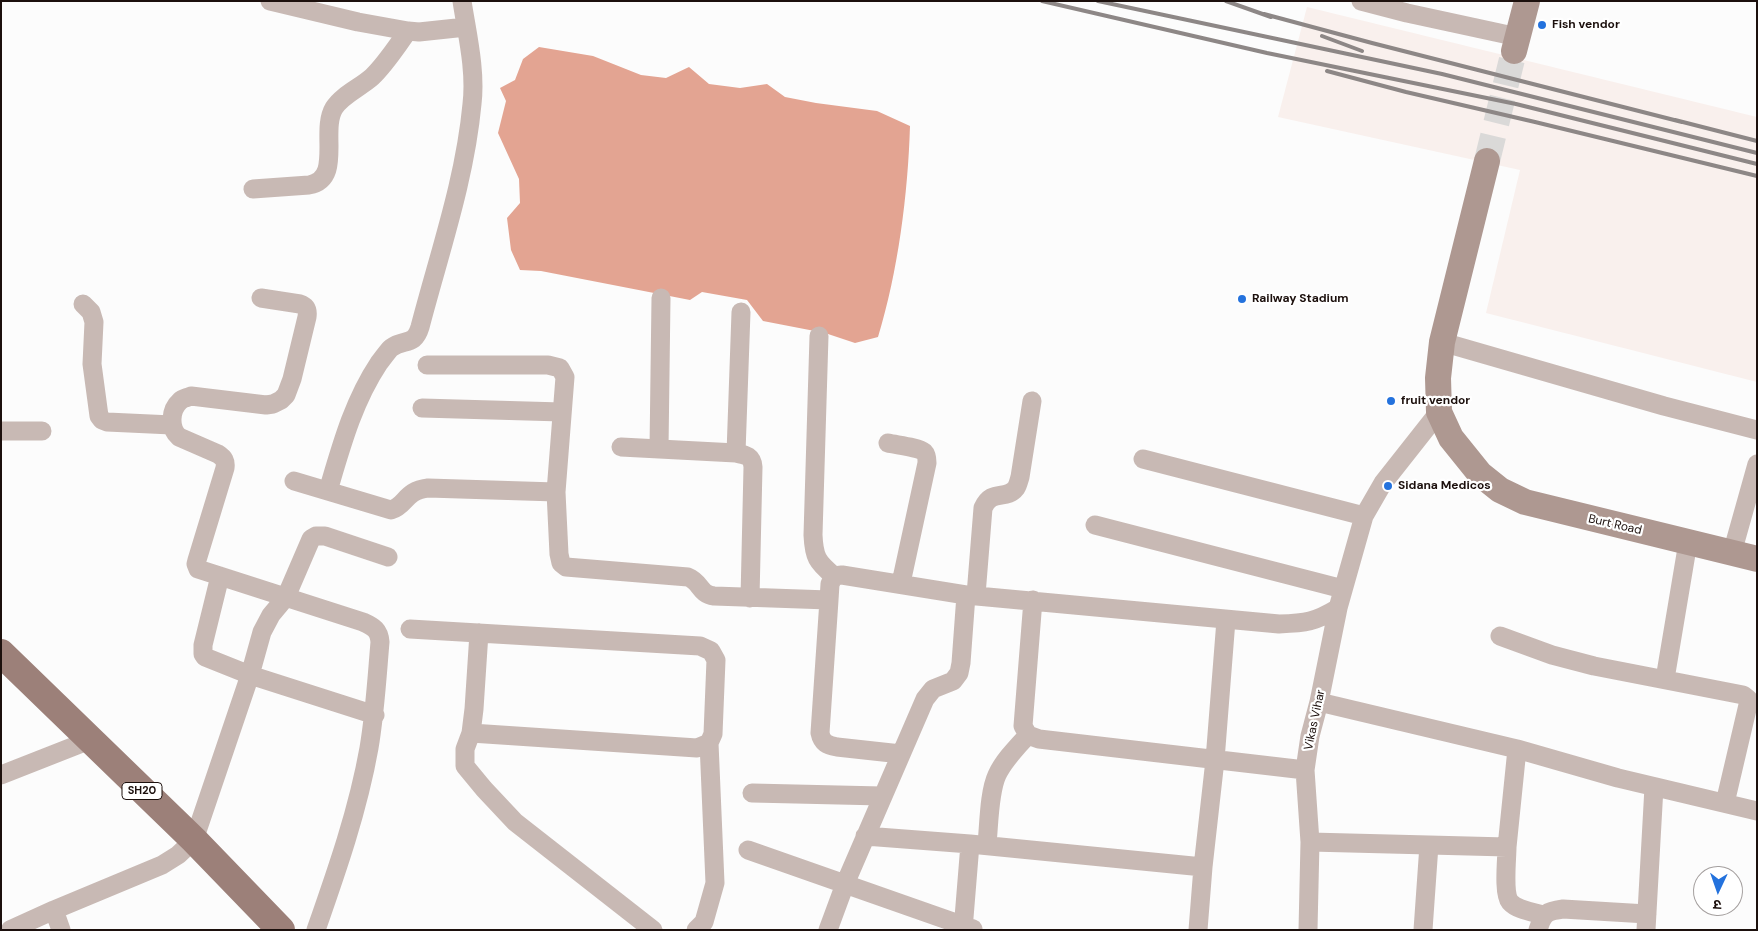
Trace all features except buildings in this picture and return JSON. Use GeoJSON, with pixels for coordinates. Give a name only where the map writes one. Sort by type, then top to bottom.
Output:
{"type":"FeatureCollection","features":[{"type":"Feature","properties":{"kind":"main road","name":"SH20"},"geometry":{"type":"LineString","coordinates":[[1,653],[194,840],[281,930]]}},
{"type":"Feature","properties":{"kind":"street"},"geometry":{"type":"LineString","coordinates":[[270,1],[408,32],[466,28]]}},
{"type":"Feature","properties":{"kind":"street"},"geometry":{"type":"LineString","coordinates":[[328,492],[348,424],[369,379],[392,348],[414,339],[420,327],[461,173],[472,103],[472,72],[462,1]]}},
{"type":"Feature","properties":{"kind":"street"},"geometry":{"type":"LineString","coordinates":[[1371,2],[1516,44],[1527,1]]}},
{"type":"Feature","properties":{"kind":"street"},"geometry":{"type":"LineString","coordinates":[[253,189],[317,184],[323,179],[327,172],[330,119],[334,108],[343,98],[373,76],[408,32]]}},
{"type":"Feature","properties":{"kind":"street"},"geometry":{"type":"LineString","coordinates":[[1439,412],[1438,378],[1442,342],[1487,161]]}},
{"type":"Feature","properties":{"kind":"street"},"geometry":{"type":"LineString","coordinates":[[261,298],[304,305],[308,313],[292,379],[286,394],[281,400],[266,405],[191,396],[181,400],[176,405],[172,425],[174,433],[179,438],[218,454],[226,462],[226,468],[196,564],[202,571],[363,622],[379,633],[375,715],[369,750],[347,840],[316,930]]}},
{"type":"Feature","properties":{"kind":"street"},"geometry":{"type":"LineString","coordinates":[[659,449],[661,298]]}},
{"type":"Feature","properties":{"kind":"street"},"geometry":{"type":"LineString","coordinates":[[83,304],[91,312],[94,322],[92,364],[99,416],[107,422],[172,425]]}},
{"type":"Feature","properties":{"kind":"street"},"geometry":{"type":"LineString","coordinates":[[736,453],[741,312]]}},
{"type":"Feature","properties":{"kind":"street"},"geometry":{"type":"LineString","coordinates":[[819,336],[814,554],[821,566],[834,576],[842,575],[901,583],[971,595],[1279,624],[1302,624],[1320,619],[1338,608]]}},
{"type":"Feature","properties":{"kind":"street"},"geometry":{"type":"LineString","coordinates":[[1442,342],[1757,430]]}},
{"type":"Feature","properties":{"kind":"street"},"geometry":{"type":"LineString","coordinates":[[426,364],[548,365],[560,368],[565,376],[556,492],[558,554],[561,563],[566,567],[688,577],[695,580],[702,592],[707,595],[829,600]]}},
{"type":"Feature","properties":{"kind":"street"},"geometry":{"type":"LineString","coordinates":[[828,930],[865,836],[925,699],[933,689],[953,681],[958,673],[983,508],[986,501],[992,497],[1010,493],[1016,487],[1020,477],[1032,401]]}},
{"type":"Feature","properties":{"kind":"street"},"geometry":{"type":"LineString","coordinates":[[422,408],[562,412]]}},
{"type":"Feature","properties":{"kind":"street","name":"Burt Road"},"geometry":{"type":"LineString","coordinates":[[1439,412],[1451,438],[1480,474],[1500,490],[1525,502],[1745,556]]}},
{"type":"Feature","properties":{"kind":"street","name":"Vikas Vihar"},"geometry":{"type":"LineString","coordinates":[[1308,930],[1310,842],[1305,770],[1310,736],[1319,702],[1338,608],[1364,516],[1384,483],[1439,412]]}},
{"type":"Feature","properties":{"kind":"street"},"geometry":{"type":"LineString","coordinates":[[1,431],[42,431]]}},
{"type":"Feature","properties":{"kind":"street"},"geometry":{"type":"LineString","coordinates":[[888,443],[920,450],[925,452],[927,456],[901,583]]}},
{"type":"Feature","properties":{"kind":"street"},"geometry":{"type":"LineString","coordinates":[[621,447],[736,453],[748,456],[752,461],[753,467],[750,598]]}},
{"type":"Feature","properties":{"kind":"street"},"geometry":{"type":"LineString","coordinates":[[1143,459],[1364,516]]}},
{"type":"Feature","properties":{"kind":"street"},"geometry":{"type":"LineString","coordinates":[[1745,556],[1757,464]]}},
{"type":"Feature","properties":{"kind":"street"},"geometry":{"type":"LineString","coordinates":[[294,481],[390,510],[396,508],[413,491],[428,488],[556,492]]}},
{"type":"Feature","properties":{"kind":"street"},"geometry":{"type":"LineString","coordinates":[[1095,525],[1343,589]]}},
{"type":"Feature","properties":{"kind":"street"},"geometry":{"type":"LineString","coordinates":[[10,930],[162,865],[178,855],[194,840],[250,675],[262,632],[271,615],[286,597],[311,540],[316,536],[325,536],[388,556]]}},
{"type":"Feature","properties":{"kind":"street"},"geometry":{"type":"LineString","coordinates":[[1665,679],[1688,542]]}},
{"type":"Feature","properties":{"kind":"street"},"geometry":{"type":"LineString","coordinates":[[220,576],[202,645],[202,654],[209,659],[250,675],[375,715]]}},
{"type":"Feature","properties":{"kind":"street"},"geometry":{"type":"LineString","coordinates":[[834,576],[830,584],[820,733],[822,739],[827,745],[837,747],[901,754]]}},
{"type":"Feature","properties":{"kind":"street"},"geometry":{"type":"LineString","coordinates":[[1033,600],[1023,726],[1028,735],[1040,739],[1305,770]]}},
{"type":"Feature","properties":{"kind":"street"},"geometry":{"type":"LineString","coordinates":[[1198,930],[1215,760],[1226,620]]}},
{"type":"Feature","properties":{"kind":"street"},"geometry":{"type":"LineString","coordinates":[[410,630],[700,646],[712,651],[716,660],[712,734],[709,742],[715,883],[704,922],[696,930]]}},
{"type":"Feature","properties":{"kind":"street"},"geometry":{"type":"LineString","coordinates":[[479,633],[471,733],[465,749],[465,766],[515,822],[653,930]]}},
{"type":"Feature","properties":{"kind":"street"},"geometry":{"type":"LineString","coordinates":[[1500,636],[1552,655],[1594,666],[1743,695],[1748,699],[1748,705],[1725,803]]}},
{"type":"Feature","properties":{"kind":"street"},"geometry":{"type":"LineString","coordinates":[[1319,702],[1517,749],[1618,778],[1757,810]]}},
{"type":"Feature","properties":{"kind":"street"},"geometry":{"type":"LineString","coordinates":[[471,733],[697,748],[709,742]]}},
{"type":"Feature","properties":{"kind":"street"},"geometry":{"type":"LineString","coordinates":[[748,850],[967,928],[978,844],[997,775],[1010,754],[1028,735]]}},
{"type":"Feature","properties":{"kind":"street"},"geometry":{"type":"LineString","coordinates":[[1,775],[90,740]]}},
{"type":"Feature","properties":{"kind":"street"},"geometry":{"type":"LineString","coordinates":[[1517,749],[1507,847],[1507,892],[1510,902],[1541,923],[1552,910],[1564,909],[1646,922],[1654,786]]}},
{"type":"Feature","properties":{"kind":"street"},"geometry":{"type":"LineString","coordinates":[[752,793],[882,796]]}},
{"type":"Feature","properties":{"kind":"street"},"geometry":{"type":"LineString","coordinates":[[865,836],[978,844],[1203,867]]}},
{"type":"Feature","properties":{"kind":"street"},"geometry":{"type":"LineString","coordinates":[[1310,842],[1507,847]]}},
{"type":"Feature","properties":{"kind":"street"},"geometry":{"type":"LineString","coordinates":[[1423,930],[1429,845]]}},
{"type":"Feature","properties":{"kind":"street"},"geometry":{"type":"LineString","coordinates":[[54,910],[61,930]]}},
{"type":"Feature","properties":{"kind":"shaded area"},"geometry":{"type":"Polygon","coordinates":[[[1307,7],[1757,117],[1757,382],[1486,313],[1520,170],[1278,117],[1307,7]]]}},
{"type":"Feature","properties":{"kind":"shaded area"},"geometry":{"type":"Polygon","coordinates":[[[539,47],[593,56],[641,75],[666,78],[689,67],[709,84],[740,88],[767,84],[785,97],[877,111],[910,126],[901,233],[891,286],[878,337],[855,343],[825,333],[763,321],[747,300],[702,292],[690,300],[541,271],[520,270],[511,250],[507,218],[520,203],[519,179],[498,133],[506,101],[500,88],[515,80],[523,59],[539,47]]]}},
{"type":"Feature","properties":{"kind":"tunnel"},"geometry":{"type":"LineString","coordinates":[[1487,161],[1514,51]]}},
{"type":"Feature","properties":{"kind":"railway"},"geometry":{"type":"LineString","coordinates":[[1042,1],[1267,53],[1516,104],[1757,164]]}},
{"type":"Feature","properties":{"kind":"railway"},"geometry":{"type":"LineString","coordinates":[[1098,1],[1442,74],[1757,153]]}},
{"type":"Feature","properties":{"kind":"railway"},"geometry":{"type":"LineString","coordinates":[[1226,1],[1271,17]]}},
{"type":"Feature","properties":{"kind":"railway"},"geometry":{"type":"LineString","coordinates":[[1264,14],[1682,122]]}},
{"type":"Feature","properties":{"kind":"railway"},"geometry":{"type":"LineString","coordinates":[[1322,36],[1362,51]]}},
{"type":"Feature","properties":{"kind":"railway"},"geometry":{"type":"LineString","coordinates":[[1327,71],[1406,92],[1757,176]]}},
{"type":"Feature","properties":{"kind":"railway"},"geometry":{"type":"LineString","coordinates":[[1675,120],[1757,141]]}},
{"type":"Feature","properties":{"kind":"place","name":"Fish vendor"},"geometry":{"type":"Point","coordinates":[1542,25]}},
{"type":"Feature","properties":{"kind":"place","name":"Railway Stadium"},"geometry":{"type":"Point","coordinates":[1242,299]}},
{"type":"Feature","properties":{"kind":"place","name":"fruit vendor"},"geometry":{"type":"Point","coordinates":[1391,401]}},
{"type":"Feature","properties":{"kind":"place","name":"Sidana Medicos"},"geometry":{"type":"Point","coordinates":[1388,486]}}]}
